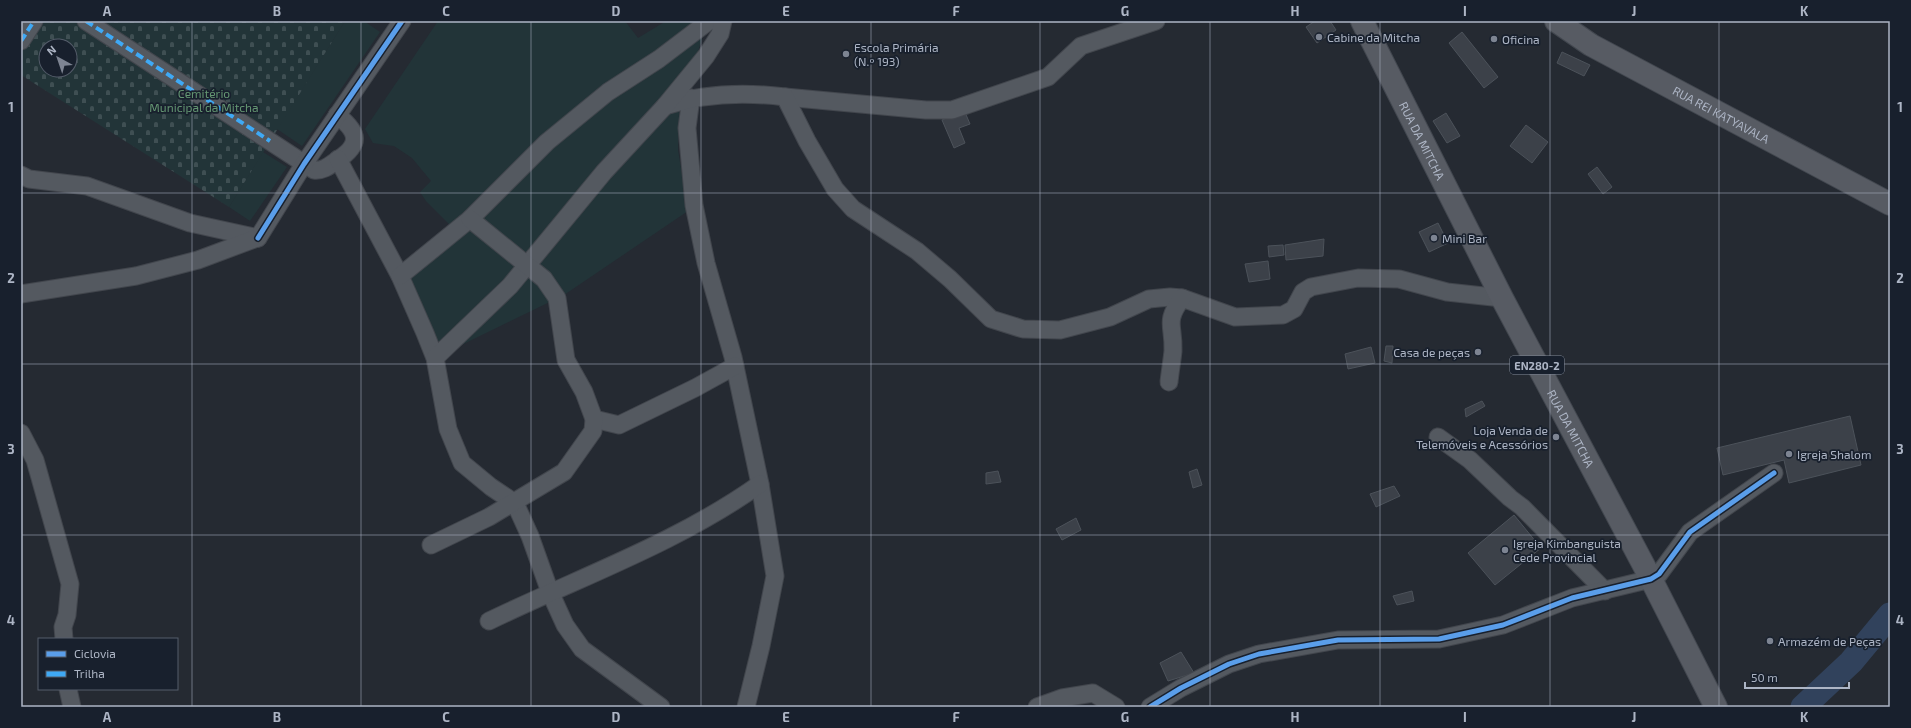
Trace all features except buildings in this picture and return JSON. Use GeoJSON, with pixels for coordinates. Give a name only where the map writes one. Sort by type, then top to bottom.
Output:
{"type":"FeatureCollection","features":[{"type":"Feature","properties":{"kind":"main road","name":"RUA DA MITCHA"},"geometry":{"type":"LineString","coordinates":[[1362,21],[1502,298],[1651,579],[1716,707]]}},
{"type":"Feature","properties":{"kind":"main road","name":"RUA REI KATYAVALA"},"geometry":{"type":"LineString","coordinates":[[1564,24],[1591,45],[1890,204]]}},
{"type":"Feature","properties":{"kind":"street"},"geometry":{"type":"LineString","coordinates":[[21,41],[34,21]]}},
{"type":"Feature","properties":{"kind":"street"},"geometry":{"type":"LineString","coordinates":[[86,21],[314,170],[321,171],[352,149],[354,134],[347,123],[337,115]]}},
{"type":"Feature","properties":{"kind":"street"},"geometry":{"type":"LineString","coordinates":[[400,276],[470,219],[553,137],[608,92],[659,58],[709,21]]}},
{"type":"Feature","properties":{"kind":"street"},"geometry":{"type":"LineString","coordinates":[[435,358],[480,316],[528,266],[604,172],[665,106],[706,56],[720,34],[723,21]]}},
{"type":"Feature","properties":{"kind":"street"},"geometry":{"type":"LineString","coordinates":[[665,106],[690,98],[755,93],[926,110],[952,110],[1048,77],[1081,46],[1156,21]]}},
{"type":"Feature","properties":{"kind":"street"},"geometry":{"type":"LineString","coordinates":[[21,294],[136,276],[198,260],[258,238],[395,23]]}},
{"type":"Feature","properties":{"kind":"street"},"geometry":{"type":"LineString","coordinates":[[785,97],[807,141],[835,189],[849,204],[917,251],[950,279],[991,319],[1023,329],[1060,330],[1110,317],[1149,299],[1170,297],[1182,298],[1235,318],[1283,315],[1294,309],[1303,292],[1311,287],[1358,278],[1399,279],[1447,292],[1502,298]]}},
{"type":"Feature","properties":{"kind":"street"},"geometry":{"type":"LineString","coordinates":[[690,98],[687,128],[694,205],[706,263],[735,366],[760,484],[775,576],[761,646],[746,707]]}},
{"type":"Feature","properties":{"kind":"street"},"geometry":{"type":"LineString","coordinates":[[338,159],[400,276],[435,358],[448,429],[462,463],[490,487],[515,503],[530,536],[550,592],[565,625],[582,650],[661,707]]}},
{"type":"Feature","properties":{"kind":"street"},"geometry":{"type":"LineString","coordinates":[[24,180],[87,186],[190,223],[258,238]]}},
{"type":"Feature","properties":{"kind":"street"},"geometry":{"type":"LineString","coordinates":[[431,545],[515,503],[564,472],[593,431],[594,419],[584,392],[566,360],[557,298],[544,279],[470,219]]}},
{"type":"Feature","properties":{"kind":"street"},"geometry":{"type":"LineString","coordinates":[[1169,382],[1173,350],[1170,322],[1173,311],[1182,298]]}},
{"type":"Feature","properties":{"kind":"street"},"geometry":{"type":"LineString","coordinates":[[594,419],[620,425],[695,388],[735,366]]}},
{"type":"Feature","properties":{"kind":"street"},"geometry":{"type":"LineString","coordinates":[[21,433],[35,460],[70,584],[67,615],[64,627],[64,638]]}},
{"type":"Feature","properties":{"kind":"street"},"geometry":{"type":"LineString","coordinates":[[1438,437],[1470,460],[1510,498],[1522,507],[1605,591]]}},
{"type":"Feature","properties":{"kind":"street"},"geometry":{"type":"LineString","coordinates":[[1150,707],[1181,688],[1229,664],[1259,654],[1338,640],[1439,639],[1503,625],[1572,598],[1651,579],[1659,574],[1690,532],[1774,473]]}},
{"type":"Feature","properties":{"kind":"street"},"geometry":{"type":"LineString","coordinates":[[489,621],[550,592],[593,575],[670,538],[729,507],[760,484]]}},
{"type":"Feature","properties":{"kind":"street"},"geometry":{"type":"LineString","coordinates":[[68,690],[69,707]]}},
{"type":"Feature","properties":{"kind":"street"},"geometry":{"type":"LineString","coordinates":[[1037,707],[1062,698],[1093,693],[1116,707]]}},
{"type":"Feature","properties":{"kind":"green space","name":"Cemitério Municipal da Mitcha"},"geometry":{"type":"Polygon","coordinates":[[[21,21],[345,21],[229,207],[21,75],[21,21]]]}},
{"type":"Feature","properties":{"kind":"green space"},"geometry":{"type":"Polygon","coordinates":[[[345,21],[364,21],[380,32],[302,146],[277,129],[345,21]]]}},
{"type":"Feature","properties":{"kind":"green space"},"geometry":{"type":"Polygon","coordinates":[[[438,21],[625,21],[638,38],[666,21],[704,21],[705,29],[679,114],[678,150],[688,211],[564,295],[435,358],[400,276],[451,226],[426,201],[420,192],[431,181],[412,158],[394,146],[373,143],[365,129],[438,21]]]}},
{"type":"Feature","properties":{"kind":"green space"},"geometry":{"type":"Polygon","coordinates":[[[263,152],[287,167],[250,221],[229,207],[263,152]]]}},
{"type":"Feature","properties":{"kind":"waterway"},"geometry":{"type":"LineString","coordinates":[[1803,707],[1851,662],[1890,615]]}},
{"type":"Feature","properties":{"kind":"marked path"},"geometry":{"type":"LineString","coordinates":[[21,41],[34,21]]}},
{"type":"Feature","properties":{"kind":"marked path"},"geometry":{"type":"LineString","coordinates":[[86,21],[270,141]]}},
{"type":"Feature","properties":{"kind":"cycle path"},"geometry":{"type":"LineString","coordinates":[[258,238],[304,164],[402,21]]}},
{"type":"Feature","properties":{"kind":"cycle path"},"geometry":{"type":"LineString","coordinates":[[1150,707],[1181,688],[1229,664],[1259,654],[1338,640],[1439,639],[1503,625],[1572,598],[1651,579],[1659,574],[1690,532],[1774,473]]}},
{"type":"Feature","properties":{"kind":"place","name":"Cabine da Mitcha"},"geometry":{"type":"Point","coordinates":[1319,37]}},
{"type":"Feature","properties":{"kind":"place","name":"Oficina"},"geometry":{"type":"Point","coordinates":[1494,39]}},
{"type":"Feature","properties":{"kind":"place","name":"Escola Primária (N.º 193)"},"geometry":{"type":"Point","coordinates":[846,54]}},
{"type":"Feature","properties":{"kind":"place","name":"Mini Bar"},"geometry":{"type":"Point","coordinates":[1434,238]}},
{"type":"Feature","properties":{"kind":"place","name":"Casa de peças"},"geometry":{"type":"Point","coordinates":[1478,352]}},
{"type":"Feature","properties":{"kind":"place","name":"Loja Venda de Telemóveis e Acessórios"},"geometry":{"type":"Point","coordinates":[1556,437]}},
{"type":"Feature","properties":{"kind":"place","name":"Igreja Shalom"},"geometry":{"type":"Point","coordinates":[1789,454]}},
{"type":"Feature","properties":{"kind":"place","name":"Igreja Kimbanguista Cede Provincial"},"geometry":{"type":"Point","coordinates":[1505,550]}},
{"type":"Feature","properties":{"kind":"place","name":"Armazém de Peças"},"geometry":{"type":"Point","coordinates":[1770,641]}}]}
